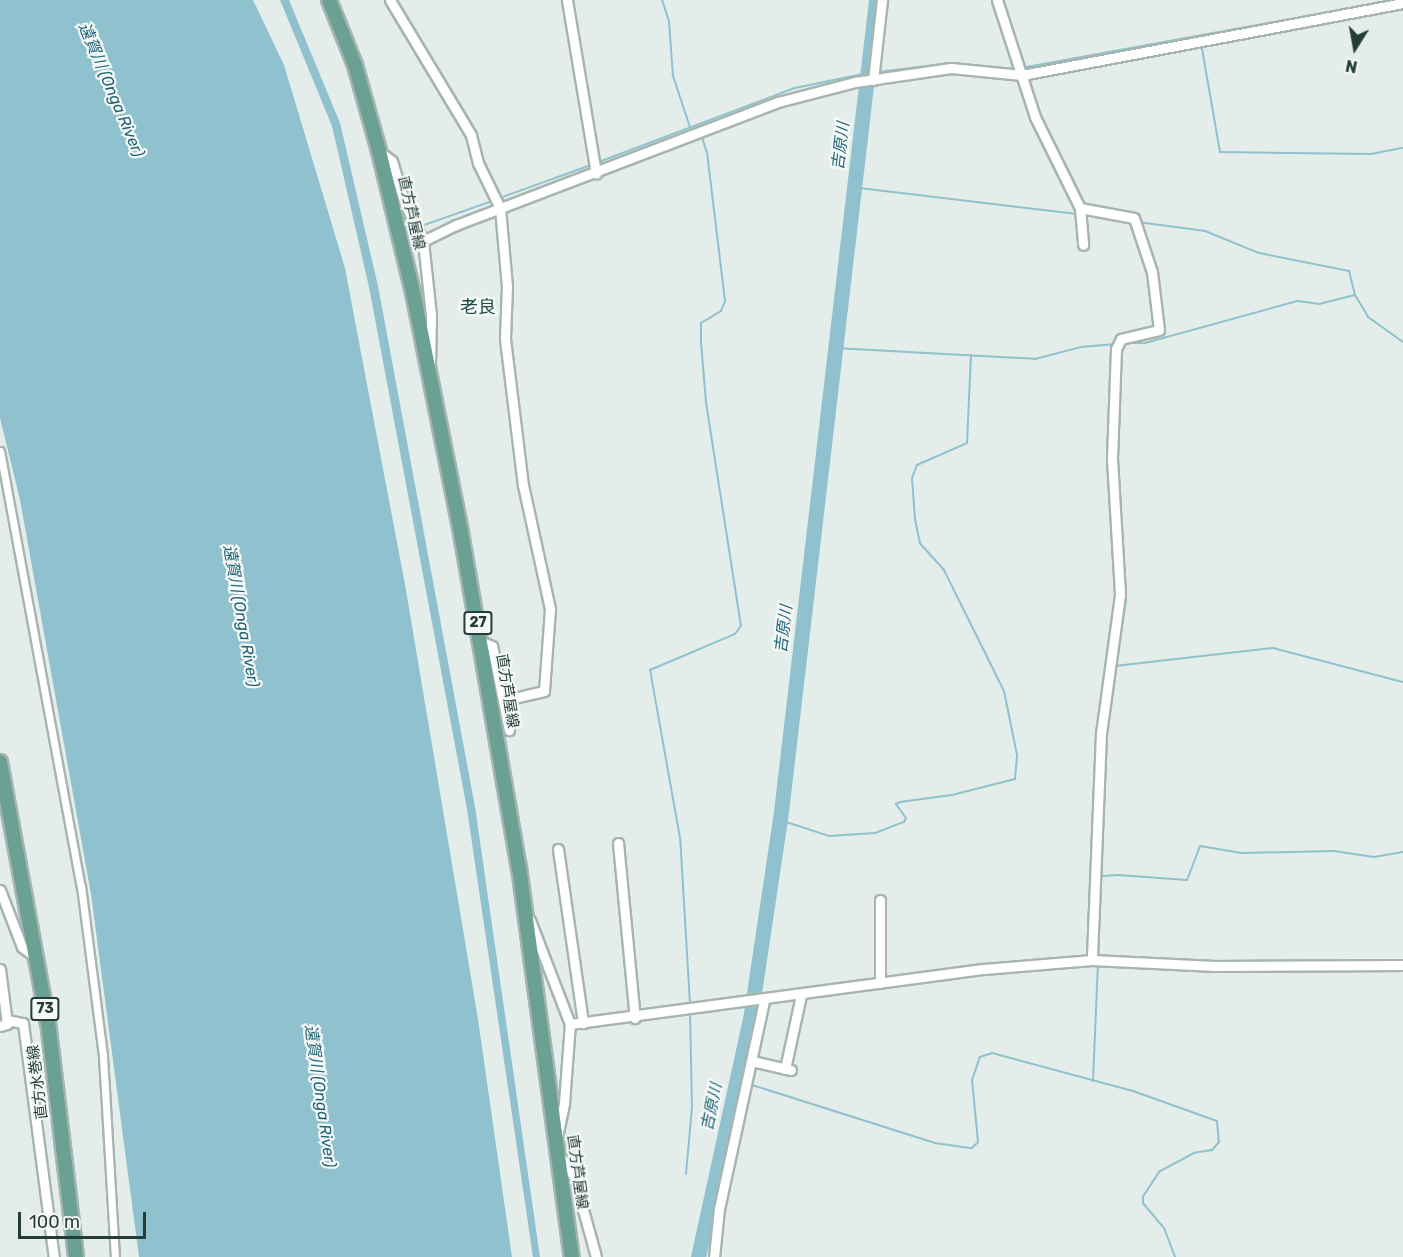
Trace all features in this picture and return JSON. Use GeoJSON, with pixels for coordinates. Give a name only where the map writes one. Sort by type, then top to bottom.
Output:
{"type":"FeatureCollection","features":[{"type":"Feature","properties":{"kind":"main road","name":"直方芦屋線"},"geometry":{"type":"LineString","coordinates":[[329,0],[355,65],[379,151],[429,369],[482,642],[526,918],[572,1257]]}},
{"type":"Feature","properties":{"kind":"main road","name":"直方水巻線"},"geometry":{"type":"LineString","coordinates":[[0,762],[3,804],[36,957],[49,1030],[76,1257]]}},
{"type":"Feature","properties":{"kind":"street"},"geometry":{"type":"LineString","coordinates":[[390,0],[471,135],[478,163],[500,208],[507,286],[505,339],[523,485],[550,609],[544,691],[506,700]]}},
{"type":"Feature","properties":{"kind":"street"},"geometry":{"type":"LineString","coordinates":[[567,0],[596,174]]}},
{"type":"Feature","properties":{"kind":"street"},"geometry":{"type":"LineString","coordinates":[[873,80],[882,0]]}},
{"type":"Feature","properties":{"kind":"street"},"geometry":{"type":"LineString","coordinates":[[998,0],[1035,117],[1080,208],[1083,245]]}},
{"type":"Feature","properties":{"kind":"street"},"geometry":{"type":"LineString","coordinates":[[423,241],[500,208],[596,174],[778,102],[873,80],[951,68],[1022,75],[1403,3]]}},
{"type":"Feature","properties":{"kind":"street"},"geometry":{"type":"LineString","coordinates":[[379,151],[392,160],[405,204],[423,241],[431,315],[429,369]]}},
{"type":"Feature","properties":{"kind":"street"},"geometry":{"type":"LineString","coordinates":[[1080,208],[1134,218],[1152,272],[1159,330],[1121,339],[1116,349],[1112,459],[1121,585],[1101,733],[1092,960]]}},
{"type":"Feature","properties":{"kind":"street"},"geometry":{"type":"LineString","coordinates":[[0,451],[81,886],[103,1056],[115,1257]]}},
{"type":"Feature","properties":{"kind":"street"},"geometry":{"type":"LineString","coordinates":[[482,642],[492,646],[506,700],[509,730]]}},
{"type":"Feature","properties":{"kind":"street"},"geometry":{"type":"LineString","coordinates":[[618,843],[635,1018]]}},
{"type":"Feature","properties":{"kind":"street"},"geometry":{"type":"LineString","coordinates":[[558,849],[583,1023]]}},
{"type":"Feature","properties":{"kind":"street"},"geometry":{"type":"LineString","coordinates":[[0,890],[22,946],[36,957]]}},
{"type":"Feature","properties":{"kind":"street"},"geometry":{"type":"LineString","coordinates":[[880,900],[880,983]]}},
{"type":"Feature","properties":{"kind":"street"},"geometry":{"type":"LineString","coordinates":[[526,918],[537,936],[570,1024],[564,1103],[556,1138]]}},
{"type":"Feature","properties":{"kind":"street"},"geometry":{"type":"LineString","coordinates":[[570,1024],[635,1018],[984,969],[1092,960],[1215,966],[1403,965]]}},
{"type":"Feature","properties":{"kind":"street"},"geometry":{"type":"LineString","coordinates":[[0,974],[3,1023],[23,1023],[54,1257]]}},
{"type":"Feature","properties":{"kind":"street"},"geometry":{"type":"LineString","coordinates":[[752,1061],[788,1069],[801,995]]}},
{"type":"Feature","properties":{"kind":"street"},"geometry":{"type":"LineString","coordinates":[[714,1257],[719,1209],[764,1000]]}},
{"type":"Feature","properties":{"kind":"street"},"geometry":{"type":"LineString","coordinates":[[558,1154],[574,1177],[597,1257]]}},
{"type":"Feature","properties":{"kind":"water","name":"遠賀川 (Onga River)"},"geometry":{"type":"Polygon","coordinates":[[[0,0],[253,0],[284,65],[345,268],[406,590],[478,1019],[512,1257],[139,1257],[91,894],[20,500],[0,418],[0,0]]]}},
{"type":"Feature","properties":{"kind":"water"},"geometry":{"type":"Polygon","coordinates":[[[280,0],[289,0],[340,123],[378,286],[475,807],[540,1257],[533,1257],[467,809],[369,287],[332,126],[280,0]]]}},
{"type":"Feature","properties":{"kind":"waterway"},"geometry":{"type":"LineString","coordinates":[[662,0],[669,22],[673,76],[690,127]]}},
{"type":"Feature","properties":{"kind":"waterway","name":"吉原川"},"geometry":{"type":"LineString","coordinates":[[698,1257],[751,1013],[780,820],[876,0]]}},
{"type":"Feature","properties":{"kind":"waterway"},"geometry":{"type":"LineString","coordinates":[[1021,68],[1394,0]]}},
{"type":"Feature","properties":{"kind":"waterway"},"geometry":{"type":"LineString","coordinates":[[1201,43],[1220,152],[1371,154],[1403,148]]}},
{"type":"Feature","properties":{"kind":"waterway"},"geometry":{"type":"LineString","coordinates":[[878,72],[950,63],[1015,69]]}},
{"type":"Feature","properties":{"kind":"waterway"},"geometry":{"type":"LineString","coordinates":[[596,163],[795,88],[872,72]]}},
{"type":"Feature","properties":{"kind":"waterway"},"geometry":{"type":"LineString","coordinates":[[690,1004],[680,838],[650,670],[735,634],[741,626],[706,402],[701,343],[701,323],[721,311],[725,301],[707,153],[701,135]]}},
{"type":"Feature","properties":{"kind":"waterway"},"geometry":{"type":"LineString","coordinates":[[497,199],[591,165]]}},
{"type":"Feature","properties":{"kind":"waterway"},"geometry":{"type":"LineString","coordinates":[[851,187],[1079,214]]}},
{"type":"Feature","properties":{"kind":"waterway"},"geometry":{"type":"LineString","coordinates":[[424,225],[492,201]]}},
{"type":"Feature","properties":{"kind":"waterway"},"geometry":{"type":"LineString","coordinates":[[1085,215],[1115,219]]}},
{"type":"Feature","properties":{"kind":"waterway"},"geometry":{"type":"LineString","coordinates":[[1138,222],[1205,231],[1259,253],[1349,271],[1355,295]]}},
{"type":"Feature","properties":{"kind":"waterway"},"geometry":{"type":"LineString","coordinates":[[1125,343],[1145,343],[1298,301],[1319,304],[1355,295],[1368,317],[1403,342]]}},
{"type":"Feature","properties":{"kind":"waterway"},"geometry":{"type":"LineString","coordinates":[[835,348],[1035,359],[1081,347],[1116,344]]}},
{"type":"Feature","properties":{"kind":"waterway"},"geometry":{"type":"LineString","coordinates":[[780,820],[829,836],[875,833],[904,822],[906,818],[896,804],[900,802],[952,795],[1015,779],[1017,755],[1004,691],[944,570],[920,543],[915,519],[912,478],[917,465],[967,443],[971,355]]}},
{"type":"Feature","properties":{"kind":"waterway"},"geometry":{"type":"LineString","coordinates":[[1118,478],[1126,600],[1115,666],[1273,648],[1403,682]]}},
{"type":"Feature","properties":{"kind":"waterway"},"geometry":{"type":"LineString","coordinates":[[1099,881],[1102,876],[1118,875],[1187,880],[1200,846],[1241,853],[1334,851],[1374,857],[1403,852]]}},
{"type":"Feature","properties":{"kind":"waterway"},"geometry":{"type":"LineString","coordinates":[[1098,959],[1099,898]]}},
{"type":"Feature","properties":{"kind":"waterway"},"geometry":{"type":"LineString","coordinates":[[1093,1081],[1098,964]]}},
{"type":"Feature","properties":{"kind":"waterway"},"geometry":{"type":"LineString","coordinates":[[686,1174],[692,1107],[690,1010]]}},
{"type":"Feature","properties":{"kind":"waterway"},"geometry":{"type":"LineString","coordinates":[[752,1085],[935,1143],[972,1148],[978,1142],[972,1080],[980,1057],[992,1053],[1133,1091],[1217,1121],[1219,1142],[1212,1150],[1194,1153],[1159,1172],[1143,1197],[1143,1203],[1164,1228],[1175,1257]]}},
{"type":"Feature","properties":{"kind":"district","name":"老良"},"geometry":{"type":"Point","coordinates":[478,307]}}]}
